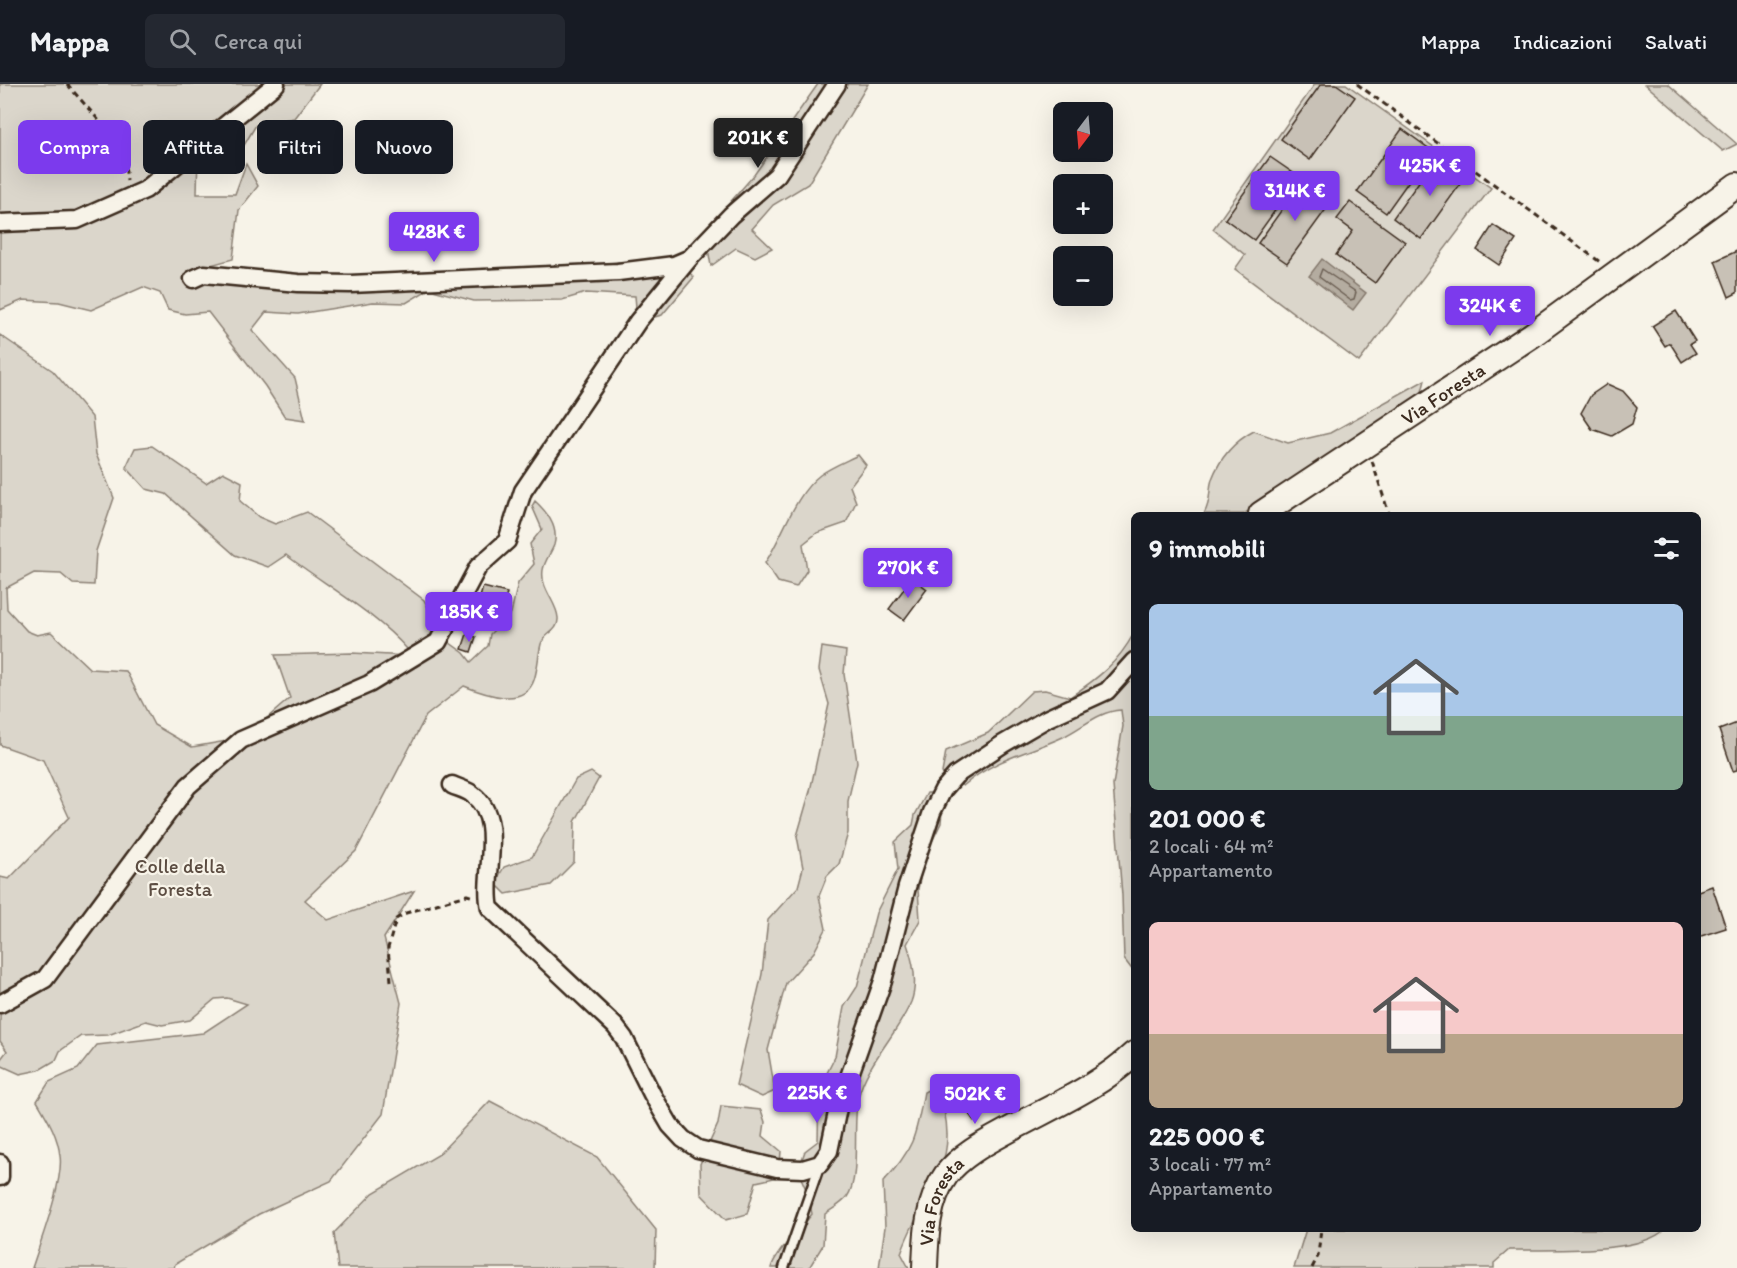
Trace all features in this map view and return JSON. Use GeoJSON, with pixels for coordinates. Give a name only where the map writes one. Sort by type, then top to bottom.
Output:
{"type":"FeatureCollection","features":[{"type":"Feature","properties":{"kind":"main road","name":"Via Foresta"},"geometry":{"type":"LineString","coordinates":[[1264,512],[1532,335],[1737,185]]}},
{"type":"Feature","properties":{"kind":"main road","name":"Via Foresta"},"geometry":{"type":"LineString","coordinates":[[925,1268],[931,1206],[946,1175],[961,1160],[990,1141],[1102,1080],[1131,1056]]}},
{"type":"Feature","properties":{"kind":"street"},"geometry":{"type":"LineString","coordinates":[[0,223],[77,220],[145,190],[276,84]]}},
{"type":"Feature","properties":{"kind":"street"},"geometry":{"type":"LineString","coordinates":[[0,1004],[45,979],[188,786],[241,740],[369,684],[438,642],[478,567],[507,541],[523,491],[571,416],[638,321],[689,259],[731,215],[777,175],[837,84]]}},
{"type":"Feature","properties":{"kind":"street"},"geometry":{"type":"LineString","coordinates":[[193,279],[204,274],[298,283],[450,280],[618,272],[674,265],[689,259]]}},
{"type":"Feature","properties":{"kind":"street"},"geometry":{"type":"LineString","coordinates":[[452,785],[474,795],[490,824],[488,899],[490,908],[502,922],[615,1026],[624,1038],[670,1125],[698,1149],[777,1168],[803,1169],[820,1164],[829,1151],[838,1108],[883,981],[907,886],[932,812],[943,790],[956,775],[1003,744],[1048,718],[1107,691],[1131,664]]}},
{"type":"Feature","properties":{"kind":"street"},"geometry":{"type":"LineString","coordinates":[[0,1163],[0,1177]]}},
{"type":"Feature","properties":{"kind":"lane"},"geometry":{"type":"LineString","coordinates":[[784,1268],[820,1164]]}},
{"type":"Feature","properties":{"kind":"path"},"geometry":{"type":"LineString","coordinates":[[67,84],[123,148],[129,198]]}},
{"type":"Feature","properties":{"kind":"path"},"geometry":{"type":"LineString","coordinates":[[1357,84],[1616,274]]}},
{"type":"Feature","properties":{"kind":"path"},"geometry":{"type":"LineString","coordinates":[[1368,445],[1388,512]]}},
{"type":"Feature","properties":{"kind":"path"},"geometry":{"type":"LineString","coordinates":[[391,981],[388,948],[396,919],[406,913],[467,896],[488,899]]}},
{"type":"Feature","properties":{"kind":"path"},"geometry":{"type":"LineString","coordinates":[[1312,1268],[1318,1256],[1321,1232]]}},
{"type":"Feature","properties":{"kind":"green space"},"geometry":{"type":"Polygon","coordinates":[[[0,84],[320,84],[294,118],[257,120],[257,125],[245,144],[245,120],[143,120],[143,174],[197,174],[197,194],[235,194],[242,174],[245,174],[246,164],[258,186],[239,210],[233,259],[192,270],[189,281],[545,273],[617,262],[678,262],[694,277],[662,315],[643,320],[636,307],[635,296],[586,293],[562,300],[474,301],[429,289],[406,303],[373,302],[298,314],[266,312],[252,330],[295,378],[305,420],[285,417],[265,386],[208,312],[185,314],[168,310],[160,293],[143,287],[91,310],[59,302],[23,300],[0,310],[0,84]]]}},
{"type":"Feature","properties":{"kind":"green space"},"geometry":{"type":"Polygon","coordinates":[[[818,84],[868,84],[808,184],[773,205],[752,229],[772,248],[755,257],[736,248],[711,266],[705,231],[754,175],[818,84]]]}},
{"type":"Feature","properties":{"kind":"green space"},"geometry":{"type":"Polygon","coordinates":[[[1315,84],[1346,84],[1491,188],[1359,362],[1235,269],[1245,255],[1213,229],[1315,84]]]}},
{"type":"Feature","properties":{"kind":"green space"},"geometry":{"type":"Polygon","coordinates":[[[1645,84],[1668,84],[1737,144],[1723,151],[1645,84]]]}},
{"type":"Feature","properties":{"kind":"green space","name":"Colle della Foresta"},"geometry":{"type":"Polygon","coordinates":[[[0,335],[53,371],[92,417],[96,454],[114,498],[96,551],[94,585],[73,584],[61,574],[34,573],[6,588],[7,609],[27,631],[37,635],[51,632],[90,669],[126,671],[154,725],[192,747],[244,738],[290,698],[275,655],[352,653],[408,656],[408,650],[365,611],[286,555],[268,567],[235,555],[166,494],[146,489],[126,467],[135,448],[152,446],[206,483],[223,472],[242,482],[240,501],[259,517],[275,524],[307,512],[424,600],[437,624],[439,635],[464,653],[471,662],[488,646],[490,634],[511,613],[518,583],[534,564],[530,544],[542,529],[532,506],[535,501],[548,515],[555,532],[554,545],[545,564],[543,577],[557,612],[558,623],[541,644],[534,680],[529,689],[513,697],[503,697],[482,693],[464,686],[426,716],[356,851],[305,900],[328,920],[414,891],[384,938],[401,1003],[383,1114],[331,1181],[259,1214],[175,1264],[174,1268],[32,1268],[50,1212],[60,1167],[59,1148],[48,1120],[37,1101],[49,1082],[78,1069],[97,1045],[203,1033],[247,1004],[227,998],[215,999],[190,1020],[162,1025],[146,1021],[108,1035],[81,1036],[60,1051],[56,1060],[39,1070],[20,1074],[0,1065],[0,1060],[7,1051],[0,1041],[0,877],[9,879],[69,817],[43,760],[0,745],[0,335]]]}},
{"type":"Feature","properties":{"kind":"green space"},"geometry":{"type":"Polygon","coordinates":[[[1425,380],[1422,392],[1249,511],[1205,512],[1212,479],[1219,464],[1229,451],[1247,435],[1254,431],[1288,443],[1330,433],[1425,380]]]}},
{"type":"Feature","properties":{"kind":"green space"},"geometry":{"type":"Polygon","coordinates":[[[858,455],[866,465],[850,486],[856,502],[846,523],[817,533],[803,544],[807,570],[796,587],[778,582],[765,563],[803,493],[820,475],[858,455]]]}},
{"type":"Feature","properties":{"kind":"green space"},"geometry":{"type":"Polygon","coordinates":[[[1131,638],[1131,968],[1124,959],[1122,895],[1113,785],[1123,726],[1121,710],[1105,713],[1063,737],[999,763],[963,786],[942,773],[946,751],[988,733],[1032,691],[1045,690],[1070,697],[1106,669],[1131,638]]]}},
{"type":"Feature","properties":{"kind":"green space"},"geometry":{"type":"Polygon","coordinates":[[[822,647],[846,651],[844,674],[857,762],[848,801],[848,833],[839,864],[827,876],[819,896],[826,929],[814,952],[786,983],[768,1050],[775,1091],[762,1097],[736,1085],[762,974],[768,920],[798,887],[803,868],[797,836],[810,791],[829,704],[819,670],[822,647]]]}},
{"type":"Feature","properties":{"kind":"green space"},"geometry":{"type":"Polygon","coordinates":[[[591,772],[599,778],[575,822],[574,862],[551,885],[506,894],[495,883],[504,867],[532,857],[576,779],[591,772]]]}},
{"type":"Feature","properties":{"kind":"green space"},"geometry":{"type":"Polygon","coordinates":[[[927,793],[933,793],[943,799],[941,823],[924,858],[918,889],[920,920],[907,944],[914,973],[913,995],[905,1014],[862,1085],[856,1109],[855,1164],[851,1188],[845,1200],[825,1214],[823,1245],[809,1268],[771,1268],[783,1248],[812,1214],[808,1194],[798,1171],[805,1151],[818,1141],[819,1089],[835,1057],[844,1007],[857,987],[876,913],[898,869],[895,842],[913,825],[915,815],[927,793]]]}},
{"type":"Feature","properties":{"kind":"green space"},"geometry":{"type":"Polygon","coordinates":[[[936,1086],[945,1112],[947,1135],[945,1155],[939,1174],[901,1253],[909,1268],[879,1268],[885,1227],[883,1182],[901,1160],[912,1141],[919,1120],[924,1092],[936,1086]]]}},
{"type":"Feature","properties":{"kind":"green space"},"geometry":{"type":"Polygon","coordinates":[[[490,1101],[597,1157],[656,1230],[655,1268],[338,1268],[334,1233],[373,1193],[438,1155],[490,1101]]]}},
{"type":"Feature","properties":{"kind":"green space"},"geometry":{"type":"Polygon","coordinates":[[[721,1106],[761,1110],[765,1122],[763,1136],[781,1151],[779,1177],[756,1182],[747,1214],[726,1220],[701,1194],[700,1164],[718,1124],[721,1106]]]}},
{"type":"Feature","properties":{"kind":"green space"},"geometry":{"type":"Polygon","coordinates":[[[1305,1232],[1660,1232],[1636,1243],[1615,1247],[1509,1250],[1494,1263],[1494,1268],[1294,1268],[1305,1232]]]}},
{"type":"Feature","properties":{"kind":"water"},"geometry":{"type":"Polygon","coordinates":[[[1322,259],[1366,293],[1353,310],[1309,276],[1322,259]]]}},
{"type":"Feature","properties":{"kind":"building"},"geometry":{"type":"Polygon","coordinates":[[[1321,84],[1336,84],[1355,97],[1310,160],[1281,139],[1321,84]]]}},
{"type":"Feature","properties":{"kind":"building"},"geometry":{"type":"Polygon","coordinates":[[[1402,129],[1431,150],[1386,213],[1357,192],[1402,129]]]}},
{"type":"Feature","properties":{"kind":"building"},"geometry":{"type":"Polygon","coordinates":[[[1438,155],[1466,176],[1421,239],[1393,218],[1438,155]]]}},
{"type":"Feature","properties":{"kind":"building"},"geometry":{"type":"Polygon","coordinates":[[[1270,157],[1299,177],[1254,240],[1225,219],[1270,157]]]}},
{"type":"Feature","properties":{"kind":"building"},"geometry":{"type":"Polygon","coordinates":[[[1303,180],[1332,201],[1287,263],[1258,243],[1303,180]]]}},
{"type":"Feature","properties":{"kind":"building"},"geometry":{"type":"Polygon","coordinates":[[[1350,202],[1405,242],[1375,283],[1336,255],[1353,231],[1337,219],[1350,202]]]}},
{"type":"Feature","properties":{"kind":"building"},"geometry":{"type":"Polygon","coordinates":[[[1493,225],[1516,240],[1499,265],[1477,250],[1493,225]]]}},
{"type":"Feature","properties":{"kind":"building"},"geometry":{"type":"Polygon","coordinates":[[[1737,251],[1737,293],[1729,297],[1715,261],[1737,251]]]}},
{"type":"Feature","properties":{"kind":"building"},"geometry":{"type":"Polygon","coordinates":[[[1676,311],[1695,341],[1690,344],[1696,353],[1682,362],[1670,343],[1665,346],[1652,326],[1676,311]]]}},
{"type":"Feature","properties":{"kind":"building"},"geometry":{"type":"Polygon","coordinates":[[[1607,384],[1623,391],[1637,407],[1632,424],[1612,436],[1592,429],[1581,413],[1591,395],[1607,384]]]}},
{"type":"Feature","properties":{"kind":"building"},"geometry":{"type":"Polygon","coordinates":[[[912,578],[927,589],[904,620],[889,609],[912,578]]]}},
{"type":"Feature","properties":{"kind":"building"},"geometry":{"type":"Polygon","coordinates":[[[483,587],[507,593],[500,618],[476,611],[483,587]]]}},
{"type":"Feature","properties":{"kind":"building"},"geometry":{"type":"Polygon","coordinates":[[[467,634],[476,637],[471,652],[462,649],[467,634]]]}},
{"type":"Feature","properties":{"kind":"building"},"geometry":{"type":"Polygon","coordinates":[[[1737,723],[1737,770],[1733,771],[1719,730],[1737,723]]]}},
{"type":"Feature","properties":{"kind":"building"},"geometry":{"type":"Polygon","coordinates":[[[1712,886],[1726,928],[1701,936],[1701,890],[1712,886]]]}},
{"type":"Feature","properties":{"kind":"building"},"geometry":{"type":"Polygon","coordinates":[[[979,1108],[983,1115],[974,1121],[969,1114],[979,1108]]]}}]}
